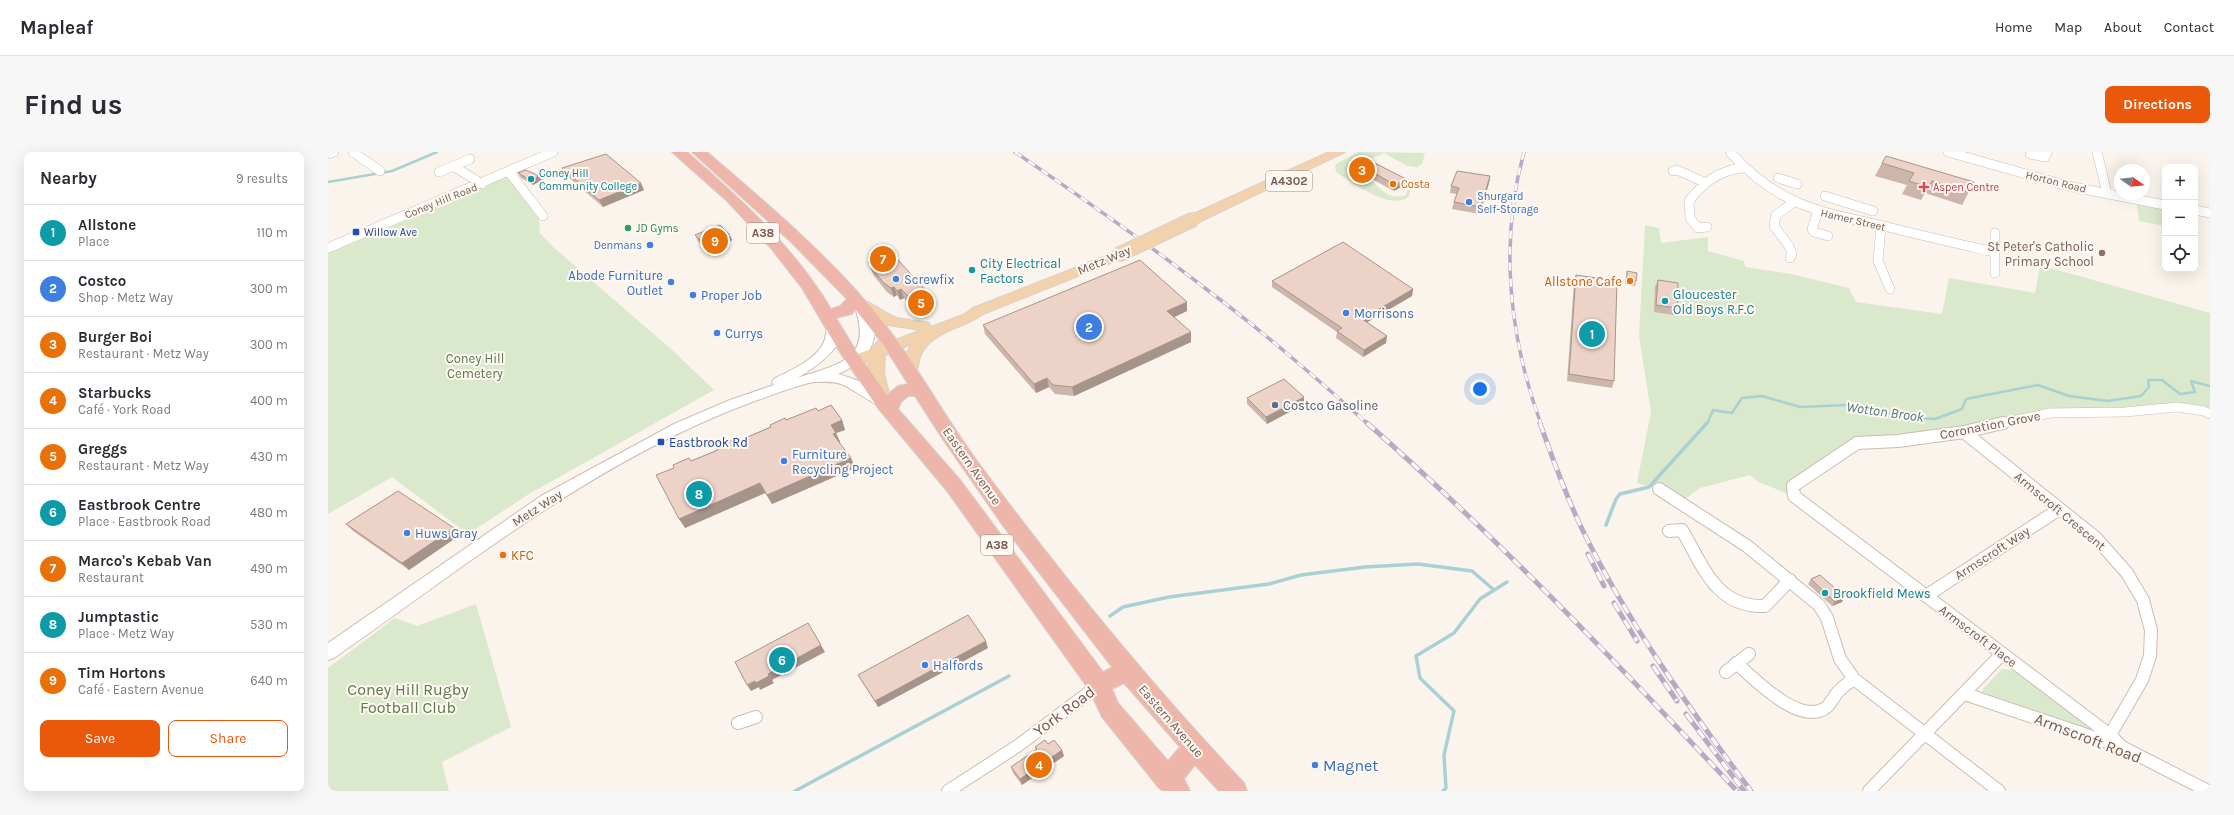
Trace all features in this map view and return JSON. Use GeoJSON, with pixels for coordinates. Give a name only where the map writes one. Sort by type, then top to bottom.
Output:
{"type":"FeatureCollection","features":[{"type":"Feature","properties":{"kind":"highway","name":"Eastern Avenue"},"geometry":{"type":"LineString","coordinates":[[679,152],[732,198],[775,244],[809,286],[831,320],[861,354],[887,407],[954,486],[1099,685],[1110,710],[1173,785]]}},
{"type":"Feature","properties":{"kind":"highway","name":"Eastern Avenue"},"geometry":{"type":"LineString","coordinates":[[699,152],[787,227],[857,302],[891,343],[953,441],[1006,514],[1127,670],[1194,748],[1234,791]]}},
{"type":"Feature","properties":{"kind":"highway"},"geometry":{"type":"LineString","coordinates":[[831,320],[857,302]]}},
{"type":"Feature","properties":{"kind":"highway"},"geometry":{"type":"LineString","coordinates":[[887,407],[893,399],[904,390],[922,390]]}},
{"type":"Feature","properties":{"kind":"highway"},"geometry":{"type":"LineString","coordinates":[[1099,685],[1127,670]]}},
{"type":"Feature","properties":{"kind":"highway"},"geometry":{"type":"LineString","coordinates":[[1173,785],[1194,748]]}},
{"type":"Feature","properties":{"kind":"main road","name":"Metz Way"},"geometry":{"type":"LineString","coordinates":[[1227,205],[1339,152]]}},
{"type":"Feature","properties":{"kind":"main road","name":"Metz Way"},"geometry":{"type":"LineString","coordinates":[[861,354],[968,318],[978,311],[1118,255],[1194,219],[1294,179],[1349,152]]}},
{"type":"Feature","properties":{"kind":"main road"},"geometry":{"type":"LineString","coordinates":[[857,302],[893,322],[924,326]]}},
{"type":"Feature","properties":{"kind":"main road","name":"Metz Way"},"geometry":{"type":"LineString","coordinates":[[891,343],[924,326],[966,312],[978,311]]}},
{"type":"Feature","properties":{"kind":"main road"},"geometry":{"type":"LineString","coordinates":[[910,371],[911,360],[917,348],[943,327]]}},
{"type":"Feature","properties":{"kind":"main road"},"geometry":{"type":"LineString","coordinates":[[861,354],[878,378],[887,407]]}},
{"type":"Feature","properties":{"kind":"street"},"geometry":{"type":"LineString","coordinates":[[328,154],[334,152]]}},
{"type":"Feature","properties":{"kind":"street"},"geometry":{"type":"LineString","coordinates":[[353,152],[378,169],[387,165]]}},
{"type":"Feature","properties":{"kind":"street","name":"Coney Hill Road"},"geometry":{"type":"LineString","coordinates":[[328,248],[482,184],[553,152]]}},
{"type":"Feature","properties":{"kind":"street","name":"Hamer Street"},"geometry":{"type":"LineString","coordinates":[[1730,152],[1742,168],[1773,190],[1794,202],[1837,217],[1994,252]]}},
{"type":"Feature","properties":{"kind":"street","name":"Horton Road"},"geometry":{"type":"LineString","coordinates":[[1948,152],[2033,178],[2162,204]]}},
{"type":"Feature","properties":{"kind":"street"},"geometry":{"type":"LineString","coordinates":[[2030,154],[2045,158],[2047,152]]}},
{"type":"Feature","properties":{"kind":"street"},"geometry":{"type":"LineString","coordinates":[[2098,152],[2107,193]]}},
{"type":"Feature","properties":{"kind":"street"},"geometry":{"type":"LineString","coordinates":[[439,172],[470,159]]}},
{"type":"Feature","properties":{"kind":"street"},"geometry":{"type":"LineString","coordinates":[[454,166],[482,184]]}},
{"type":"Feature","properties":{"kind":"street"},"geometry":{"type":"LineString","coordinates":[[1703,230],[1690,218],[1689,200],[1704,182],[1726,169],[1742,168]]}},
{"type":"Feature","properties":{"kind":"street"},"geometry":{"type":"LineString","coordinates":[[1677,170],[1704,182]]}},
{"type":"Feature","properties":{"kind":"street"},"geometry":{"type":"LineString","coordinates":[[508,172],[543,216]]}},
{"type":"Feature","properties":{"kind":"street"},"geometry":{"type":"LineString","coordinates":[[1773,190],[1793,183],[1778,178]]}},
{"type":"Feature","properties":{"kind":"street"},"geometry":{"type":"LineString","coordinates":[[1825,196],[1873,211]]}},
{"type":"Feature","properties":{"kind":"street"},"geometry":{"type":"LineString","coordinates":[[1794,202],[1776,215],[1774,226],[1789,246],[1794,256]]}},
{"type":"Feature","properties":{"kind":"street"},"geometry":{"type":"LineString","coordinates":[[1837,217],[1846,202]]}},
{"type":"Feature","properties":{"kind":"street"},"geometry":{"type":"LineString","coordinates":[[1818,211],[1812,230],[1828,236]]}},
{"type":"Feature","properties":{"kind":"street"},"geometry":{"type":"LineString","coordinates":[[2198,211],[2210,213]]}},
{"type":"Feature","properties":{"kind":"street"},"geometry":{"type":"LineString","coordinates":[[1881,226],[1878,261],[1889,286],[1899,283]]}},
{"type":"Feature","properties":{"kind":"street"},"geometry":{"type":"LineString","coordinates":[[1995,233],[1995,273]]}},
{"type":"Feature","properties":{"kind":"street"},"geometry":{"type":"LineString","coordinates":[[328,242],[344,241]]}},
{"type":"Feature","properties":{"kind":"street"},"geometry":{"type":"LineString","coordinates":[[857,302],[868,327],[861,354]]}},
{"type":"Feature","properties":{"kind":"street"},"geometry":{"type":"LineString","coordinates":[[775,384],[814,362],[826,352],[833,339],[831,320]]}},
{"type":"Feature","properties":{"kind":"street","name":"Metz Way"},"geometry":{"type":"LineString","coordinates":[[328,654],[546,500],[676,429],[763,393],[808,379],[861,354]]}},
{"type":"Feature","properties":{"kind":"street","name":"Metz Way"},"geometry":{"type":"LineString","coordinates":[[763,393],[775,384],[861,354]]}},
{"type":"Feature","properties":{"kind":"street"},"geometry":{"type":"LineString","coordinates":[[808,379],[831,377],[846,380],[887,407]]}},
{"type":"Feature","properties":{"kind":"street","name":"Coronation Grove"},"geometry":{"type":"LineString","coordinates":[[1794,496],[1793,486],[1857,443],[1898,441],[1964,432],[2050,413],[2125,412],[2177,407],[2204,411],[2210,414]]}},
{"type":"Feature","properties":{"kind":"street","name":"Armscroft Crescent"},"geometry":{"type":"LineString","coordinates":[[1964,432],[2058,510],[2096,538],[2115,559],[2142,600],[2150,624],[2152,646],[2147,669],[2110,735]]}},
{"type":"Feature","properties":{"kind":"street"},"geometry":{"type":"LineString","coordinates":[[1659,489],[1747,546],[1790,580],[1824,612],[1840,659],[1854,679],[1999,791]]}},
{"type":"Feature","properties":{"kind":"street","name":"Armscroft Place"},"geometry":{"type":"LineString","coordinates":[[1794,496],[2110,735],[2122,747]]}},
{"type":"Feature","properties":{"kind":"street","name":"Armscroft Way"},"geometry":{"type":"LineString","coordinates":[[1926,596],[2058,510]]}},
{"type":"Feature","properties":{"kind":"street"},"geometry":{"type":"LineString","coordinates":[[1669,531],[1682,530],[1720,592],[1751,606],[1765,606],[1790,580]]}},
{"type":"Feature","properties":{"kind":"street"},"geometry":{"type":"LineString","coordinates":[[1749,654],[1731,667],[1792,708],[1805,713],[1816,713],[1823,710],[1841,689],[1854,679]]}},
{"type":"Feature","properties":{"kind":"street"},"geometry":{"type":"LineString","coordinates":[[1869,791],[1965,694],[2002,654]]}},
{"type":"Feature","properties":{"kind":"street","name":"York Road"},"geometry":{"type":"LineString","coordinates":[[948,791],[1019,745],[1099,685]]}},
{"type":"Feature","properties":{"kind":"street","name":"Armscroft Road"},"geometry":{"type":"LineString","coordinates":[[1965,694],[2122,747],[2208,791]]}},
{"type":"Feature","properties":{"kind":"street"},"geometry":{"type":"LineString","coordinates":[[738,723],[756,717]]}},
{"type":"Feature","properties":{"kind":"green space"},"geometry":{"type":"Polygon","coordinates":[[[1358,152],[1425,153],[1422,164],[1417,167],[1407,166],[1384,153],[1349,170],[1369,180],[1389,195],[1406,195],[1409,185],[1413,185],[1408,197],[1392,201],[1382,198],[1362,189],[1337,173],[1335,168],[1336,164],[1358,152]]]}},
{"type":"Feature","properties":{"kind":"green space","name":"Coney Hill Cemetery"},"geometry":{"type":"Polygon","coordinates":[[[506,177],[539,219],[540,233],[552,246],[672,350],[714,390],[529,494],[468,534],[392,477],[328,514],[328,250],[506,177]]]}},
{"type":"Feature","properties":{"kind":"green space"},"geometry":{"type":"Polygon","coordinates":[[[2137,205],[2162,209],[2162,225],[2139,221],[2137,205]]]}},
{"type":"Feature","properties":{"kind":"green space"},"geometry":{"type":"Polygon","coordinates":[[[1645,225],[1659,228],[1661,243],[1708,237],[1708,251],[1744,261],[1745,267],[1791,274],[1849,288],[1856,302],[1942,314],[1949,278],[2035,293],[2040,265],[2210,313],[2210,414],[2204,411],[2050,413],[1857,443],[1793,486],[1794,496],[1758,482],[1750,475],[1700,488],[1681,502],[1659,489],[1637,483],[1651,412],[1639,336],[1645,225]]]}},
{"type":"Feature","properties":{"kind":"green space","name":"Coney Hill Rugby Football Club"},"geometry":{"type":"Polygon","coordinates":[[[476,604],[511,727],[442,762],[449,791],[328,791],[328,668],[395,618],[417,626],[476,604]]]}},
{"type":"Feature","properties":{"kind":"green space"},"geometry":{"type":"Polygon","coordinates":[[[2002,669],[2014,670],[2088,725],[2090,731],[1984,695],[1982,690],[2002,669]]]}},
{"type":"Feature","properties":{"kind":"building"},"geometry":{"type":"Polygon","coordinates":[[[606,154],[641,183],[599,200],[562,168],[606,154]]]}},
{"type":"Feature","properties":{"kind":"building"},"geometry":{"type":"Polygon","coordinates":[[[1886,156],[1974,182],[1969,192],[1932,181],[1928,187],[1909,181],[1914,173],[1882,163],[1886,156]]]}},
{"type":"Feature","properties":{"kind":"building"},"geometry":{"type":"Polygon","coordinates":[[[1365,158],[1406,179],[1395,185],[1371,171],[1368,173],[1353,164],[1365,158]]]}},
{"type":"Feature","properties":{"kind":"building"},"geometry":{"type":"Polygon","coordinates":[[[526,170],[539,176],[530,180],[518,173],[526,170]]]}},
{"type":"Feature","properties":{"kind":"building","name":"Shurgard Self-Storage"},"geometry":{"type":"Polygon","coordinates":[[[1457,171],[1490,176],[1481,207],[1454,202],[1459,188],[1451,186],[1457,171]]]}},
{"type":"Feature","properties":{"kind":"building"},"geometry":{"type":"Polygon","coordinates":[[[720,225],[729,234],[716,241],[704,244],[695,235],[720,225]]]}},
{"type":"Feature","properties":{"kind":"building","name":"Morrisons"},"geometry":{"type":"Polygon","coordinates":[[[1343,242],[1413,289],[1362,319],[1387,336],[1364,350],[1337,331],[1342,328],[1272,281],[1343,242]]]}},
{"type":"Feature","properties":{"kind":"building","name":"Screwfix"},"geometry":{"type":"Polygon","coordinates":[[[889,250],[929,294],[913,301],[901,289],[897,291],[894,287],[891,288],[884,283],[871,268],[873,267],[868,262],[871,260],[868,258],[889,250]]]}},
{"type":"Feature","properties":{"kind":"building"},"geometry":{"type":"Polygon","coordinates":[[[1140,260],[1187,302],[1167,311],[1191,332],[1072,387],[1053,385],[1047,378],[1034,384],[983,325],[1140,260]]]}},
{"type":"Feature","properties":{"kind":"building"},"geometry":{"type":"Polygon","coordinates":[[[1627,271],[1637,273],[1636,281],[1627,280],[1627,271]]]}},
{"type":"Feature","properties":{"kind":"building"},"geometry":{"type":"Polygon","coordinates":[[[1576,275],[1617,281],[1614,381],[1569,374],[1576,275]]]}},
{"type":"Feature","properties":{"kind":"building","name":"Gloucester Old Boys R.F.C"},"geometry":{"type":"Polygon","coordinates":[[[1658,280],[1678,283],[1677,308],[1656,305],[1658,280]]]}},
{"type":"Feature","properties":{"kind":"building","name":"Costco Gasoline"},"geometry":{"type":"Polygon","coordinates":[[[1284,379],[1304,397],[1266,417],[1247,398],[1284,379]]]}},
{"type":"Feature","properties":{"kind":"building"},"geometry":{"type":"Polygon","coordinates":[[[831,405],[842,420],[831,425],[836,433],[833,434],[851,458],[767,495],[760,483],[679,519],[656,475],[674,468],[673,465],[689,458],[691,461],[718,450],[716,447],[732,440],[734,443],[771,427],[770,425],[785,418],[786,420],[816,408],[818,411],[831,405]]]}},
{"type":"Feature","properties":{"kind":"building","name":"Huws Gray"},"geometry":{"type":"Polygon","coordinates":[[[398,491],[454,528],[402,563],[346,524],[398,491]]]}},
{"type":"Feature","properties":{"kind":"building"},"geometry":{"type":"Polygon","coordinates":[[[1820,575],[1845,597],[1835,602],[1811,579],[1820,575]]]}},
{"type":"Feature","properties":{"kind":"building","name":"Halfords"},"geometry":{"type":"Polygon","coordinates":[[[968,615],[986,641],[875,701],[858,675],[968,615]]]}},
{"type":"Feature","properties":{"kind":"building"},"geometry":{"type":"Polygon","coordinates":[[[808,623],[821,645],[768,674],[769,676],[756,683],[755,681],[747,685],[735,662],[808,623]]]}},
{"type":"Feature","properties":{"kind":"building"},"geometry":{"type":"Polygon","coordinates":[[[1045,740],[1048,744],[1054,740],[1062,750],[1020,779],[1011,767],[1037,749],[1035,747],[1045,740]]]}},
{"type":"Feature","properties":{"kind":"waterway"},"geometry":{"type":"LineString","coordinates":[[328,182],[392,171],[437,152]]}},
{"type":"Feature","properties":{"kind":"waterway","name":"Wotton Brook"},"geometry":{"type":"LineString","coordinates":[[1707,424],[1713,410],[1732,413],[1742,398],[1762,396],[1800,407],[1846,405],[1907,417],[1935,419],[1962,409],[1966,399],[2038,385],[2069,396],[2108,401],[2141,396],[2149,387],[2148,380],[2162,380],[2180,394],[2195,392],[2191,381],[2210,386]]}},
{"type":"Feature","properties":{"kind":"waterway","name":"Wotton Brook"},"geometry":{"type":"LineString","coordinates":[[1606,525],[1616,499],[1620,494],[1649,487],[1707,423]]}},
{"type":"Feature","properties":{"kind":"waterway"},"geometry":{"type":"LineString","coordinates":[[1110,616],[1123,607],[1169,597],[1269,584],[1301,575],[1365,567],[1418,564],[1472,571],[1494,590]]}},
{"type":"Feature","properties":{"kind":"waterway","name":"Wotton Brook"},"geometry":{"type":"LineString","coordinates":[[1443,791],[1446,788],[1444,755],[1454,711],[1420,678],[1416,656],[1454,633],[1480,599],[1507,582]]}},
{"type":"Feature","properties":{"kind":"waterway"},"geometry":{"type":"LineString","coordinates":[[795,791],[1009,676]]}},
{"type":"Feature","properties":{"kind":"railway"},"geometry":{"type":"LineString","coordinates":[[1015,152],[1138,238],[1251,324],[1368,424]]}},
{"type":"Feature","properties":{"kind":"railway"},"geometry":{"type":"LineString","coordinates":[[1524,152],[1516,186],[1512,220],[1510,255],[1511,289],[1521,357],[1541,424]]}},
{"type":"Feature","properties":{"kind":"railway"},"geometry":{"type":"LineString","coordinates":[[1367,423],[1510,556],[1602,649],[1737,791]]}},
{"type":"Feature","properties":{"kind":"railway"},"geometry":{"type":"LineString","coordinates":[[1540,423],[1560,478],[1577,518],[1620,599],[1661,665],[1751,791]]}},
{"type":"Feature","properties":{"kind":"railway"},"geometry":{"type":"LineString","coordinates":[[1588,554],[1604,586]]}},
{"type":"Feature","properties":{"kind":"railway"},"geometry":{"type":"LineString","coordinates":[[1614,603],[1637,641]]}},
{"type":"Feature","properties":{"kind":"railway"},"geometry":{"type":"LineString","coordinates":[[1653,666],[1677,701]]}},
{"type":"Feature","properties":{"kind":"railway"},"geometry":{"type":"LineString","coordinates":[[1686,714],[1744,791]]}},
{"type":"Feature","properties":{"kind":"place","name":"Burger Boi"},"geometry":{"type":"Point","coordinates":[1362,170]}},
{"type":"Feature","properties":{"kind":"place","name":"Coney Hill Community College"},"geometry":{"type":"Point","coordinates":[531,179]}},
{"type":"Feature","properties":{"kind":"place","name":"Costa"},"geometry":{"type":"Point","coordinates":[1393,184]}},
{"type":"Feature","properties":{"kind":"place","name":"Aspen Centre"},"geometry":{"type":"Point","coordinates":[1924,187]}},
{"type":"Feature","properties":{"kind":"place","name":"Shurgard Self-Storage"},"geometry":{"type":"Point","coordinates":[1469,202]}},
{"type":"Feature","properties":{"kind":"place","name":"JD Gyms"},"geometry":{"type":"Point","coordinates":[628,228]}},
{"type":"Feature","properties":{"kind":"place","name":"Willow Ave"},"geometry":{"type":"Point","coordinates":[356,232]}},
{"type":"Feature","properties":{"kind":"place","name":"Tim Hortons"},"geometry":{"type":"Point","coordinates":[715,241]}},
{"type":"Feature","properties":{"kind":"place","name":"Denmans"},"geometry":{"type":"Point","coordinates":[650,245]}},
{"type":"Feature","properties":{"kind":"place","name":"St Peter's Catholic Primary School"},"geometry":{"type":"Point","coordinates":[2102,253]}},
{"type":"Feature","properties":{"kind":"place","name":"Marco's Kebab Van"},"geometry":{"type":"Point","coordinates":[883,259]}},
{"type":"Feature","properties":{"kind":"place","name":"City Electrical Factors"},"geometry":{"type":"Point","coordinates":[972,270]}},
{"type":"Feature","properties":{"kind":"place","name":"Screwfix"},"geometry":{"type":"Point","coordinates":[896,279]}},
{"type":"Feature","properties":{"kind":"place","name":"Allstone Cafe"},"geometry":{"type":"Point","coordinates":[1630,281]}},
{"type":"Feature","properties":{"kind":"place","name":"Abode Furniture Outlet"},"geometry":{"type":"Point","coordinates":[671,282]}},
{"type":"Feature","properties":{"kind":"place","name":"Proper Job"},"geometry":{"type":"Point","coordinates":[693,295]}},
{"type":"Feature","properties":{"kind":"place","name":"Gloucester Old Boys R.F.C"},"geometry":{"type":"Point","coordinates":[1665,301]}},
{"type":"Feature","properties":{"kind":"place","name":"Greggs"},"geometry":{"type":"Point","coordinates":[921,303]}},
{"type":"Feature","properties":{"kind":"place","name":"Morrisons"},"geometry":{"type":"Point","coordinates":[1346,313]}},
{"type":"Feature","properties":{"kind":"place","name":"Costco"},"geometry":{"type":"Point","coordinates":[1089,327]}},
{"type":"Feature","properties":{"kind":"place","name":"Currys"},"geometry":{"type":"Point","coordinates":[717,333]}},
{"type":"Feature","properties":{"kind":"place","name":"Allstone"},"geometry":{"type":"Point","coordinates":[1592,334]}},
{"type":"Feature","properties":{"kind":"place","name":"Costco Gasoline"},"geometry":{"type":"Point","coordinates":[1275,405]}},
{"type":"Feature","properties":{"kind":"place","name":"Eastbrook Rd"},"geometry":{"type":"Point","coordinates":[661,442]}},
{"type":"Feature","properties":{"kind":"place","name":"Furniture Recycling Project"},"geometry":{"type":"Point","coordinates":[784,461]}},
{"type":"Feature","properties":{"kind":"place","name":"Jumptastic"},"geometry":{"type":"Point","coordinates":[699,494]}},
{"type":"Feature","properties":{"kind":"place","name":"Huws Gray"},"geometry":{"type":"Point","coordinates":[407,533]}},
{"type":"Feature","properties":{"kind":"place","name":"KFC"},"geometry":{"type":"Point","coordinates":[503,555]}},
{"type":"Feature","properties":{"kind":"place","name":"Brookfield Mews"},"geometry":{"type":"Point","coordinates":[1825,593]}},
{"type":"Feature","properties":{"kind":"place","name":"Eastbrook Centre"},"geometry":{"type":"Point","coordinates":[782,660]}},
{"type":"Feature","properties":{"kind":"place","name":"Halfords"},"geometry":{"type":"Point","coordinates":[925,665]}},
{"type":"Feature","properties":{"kind":"place","name":"Starbucks"},"geometry":{"type":"Point","coordinates":[1039,765]}},
{"type":"Feature","properties":{"kind":"place","name":"Magnet"},"geometry":{"type":"Point","coordinates":[1315,765]}}]}
